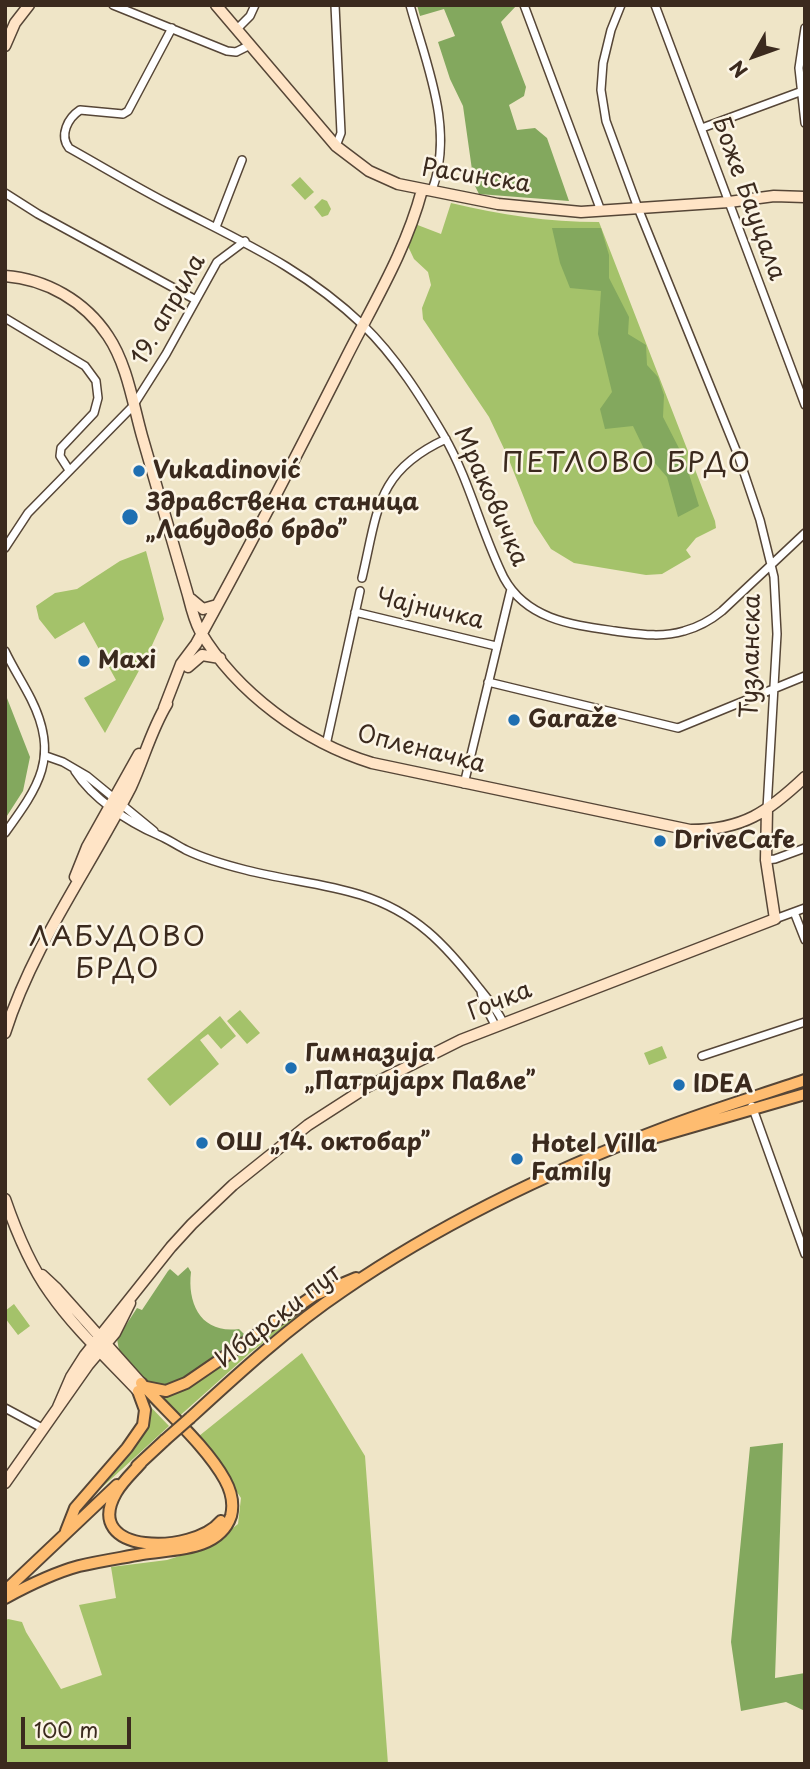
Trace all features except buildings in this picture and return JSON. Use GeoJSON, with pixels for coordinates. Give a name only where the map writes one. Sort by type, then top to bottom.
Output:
{"type":"FeatureCollection","features":[{"type":"Feature","properties":{"kind":"main road","name":"Ибарски пут"},"geometry":{"type":"LineString","coordinates":[[751,1104],[805,1080]]}},
{"type":"Feature","properties":{"kind":"main road","name":"Ибарски пут"},"geometry":{"type":"LineString","coordinates":[[5,1591],[165,1440],[297,1324],[368,1274],[506,1196],[664,1128],[751,1104],[805,1094]]}},
{"type":"Feature","properties":{"kind":"main road"},"geometry":{"type":"LineString","coordinates":[[139,1387],[159,1391],[180,1386],[313,1296],[338,1283],[368,1274]]}},
{"type":"Feature","properties":{"kind":"main road"},"geometry":{"type":"LineString","coordinates":[[139,1387],[216,1476],[225,1502],[219,1524],[199,1537],[165,1544],[141,1544],[121,1535],[113,1524],[111,1507],[116,1493],[141,1463]]}},
{"type":"Feature","properties":{"kind":"main road"},"geometry":{"type":"LineString","coordinates":[[66,1532],[75,1508],[127,1448],[143,1425],[145,1410],[139,1387]]}},
{"type":"Feature","properties":{"kind":"main road"},"geometry":{"type":"LineString","coordinates":[[5,1598],[37,1581],[78,1567],[104,1560],[194,1546],[214,1538],[226,1526],[232,1512],[232,1498],[225,1479],[198,1446],[139,1387]]}},
{"type":"Feature","properties":{"kind":"street"},"geometry":{"type":"LineString","coordinates":[[5,46],[15,23],[29,5]]}},
{"type":"Feature","properties":{"kind":"street"},"geometry":{"type":"LineString","coordinates":[[113,5],[227,51],[236,52],[250,45]]}},
{"type":"Feature","properties":{"kind":"street","name":"Расинска"},"geometry":{"type":"LineString","coordinates":[[216,5],[336,146],[354,162],[398,184],[462,198],[565,211],[729,202],[774,196],[805,197]]}},
{"type":"Feature","properties":{"kind":"street"},"geometry":{"type":"LineString","coordinates":[[237,29],[250,16],[255,5]]}},
{"type":"Feature","properties":{"kind":"street"},"geometry":{"type":"LineString","coordinates":[[335,5],[341,134],[336,146]]}},
{"type":"Feature","properties":{"kind":"street"},"geometry":{"type":"LineString","coordinates":[[5,1033],[24,984],[68,896],[78,867],[144,757],[181,664],[196,644],[286,476],[406,242],[427,190],[440,155],[438,117],[431,76],[410,5]]}},
{"type":"Feature","properties":{"kind":"street"},"geometry":{"type":"LineString","coordinates":[[524,5],[601,211]]}},
{"type":"Feature","properties":{"kind":"street","name":"Тузланска"},"geometry":{"type":"LineString","coordinates":[[621,5],[611,30],[603,63],[603,107],[609,132],[738,455],[757,509],[771,564],[778,620],[766,860],[775,919]]}},
{"type":"Feature","properties":{"kind":"street","name":"Боже Бауцала"},"geometry":{"type":"LineString","coordinates":[[655,5],[805,405]]}},
{"type":"Feature","properties":{"kind":"street","name":"Мраковичка"},"geometry":{"type":"LineString","coordinates":[[172,28],[128,111],[124,114],[80,110],[72,117],[64,137],[65,143],[69,148],[122,178],[245,241],[308,280],[363,325],[410,382],[446,439],[465,478],[500,569],[511,589],[531,607],[559,621],[646,635],[665,635],[691,629],[710,621],[736,600],[805,533]]}},
{"type":"Feature","properties":{"kind":"street"},"geometry":{"type":"LineString","coordinates":[[805,28],[799,68],[805,123]]}},
{"type":"Feature","properties":{"kind":"street"},"geometry":{"type":"LineString","coordinates":[[702,128],[803,91]]}},
{"type":"Feature","properties":{"kind":"street"},"geometry":{"type":"LineString","coordinates":[[216,227],[242,160]]}},
{"type":"Feature","properties":{"kind":"street"},"geometry":{"type":"LineString","coordinates":[[5,193],[38,214],[196,300]]}},
{"type":"Feature","properties":{"kind":"street","name":"19. априла"},"geometry":{"type":"LineString","coordinates":[[5,548],[20,522],[133,406],[220,258],[245,241]]}},
{"type":"Feature","properties":{"kind":"street","name":"Опленачка"},"geometry":{"type":"LineString","coordinates":[[5,276],[32,280],[68,297],[87,311],[113,344],[188,595],[202,633],[243,683],[302,731],[326,745],[372,764],[690,830],[726,827],[752,819],[805,777]]}},
{"type":"Feature","properties":{"kind":"street"},"geometry":{"type":"LineString","coordinates":[[5,318],[85,366],[96,381],[99,398],[94,413],[61,448],[60,456],[69,470]]}},
{"type":"Feature","properties":{"kind":"street","name":"Чајничка"},"geometry":{"type":"LineString","coordinates":[[362,578],[376,516],[386,489],[405,464],[446,439]]}},
{"type":"Feature","properties":{"kind":"street"},"geometry":{"type":"LineString","coordinates":[[464,783],[511,589]]}},
{"type":"Feature","properties":{"kind":"street","name":"Чајничка"},"geometry":{"type":"LineString","coordinates":[[326,745],[360,592]]}},
{"type":"Feature","properties":{"kind":"street"},"geometry":{"type":"LineString","coordinates":[[188,595],[203,609],[216,605]]}},
{"type":"Feature","properties":{"kind":"street","name":"Чајничка"},"geometry":{"type":"LineString","coordinates":[[355,612],[496,646]]}},
{"type":"Feature","properties":{"kind":"street"},"geometry":{"type":"LineString","coordinates":[[164,708],[188,667],[196,644]]}},
{"type":"Feature","properties":{"kind":"street"},"geometry":{"type":"LineString","coordinates":[[5,651],[38,715],[46,756],[32,793],[5,833]]}},
{"type":"Feature","properties":{"kind":"street"},"geometry":{"type":"LineString","coordinates":[[188,667],[202,655],[221,659]]}},
{"type":"Feature","properties":{"kind":"street"},"geometry":{"type":"LineString","coordinates":[[488,682],[678,728],[805,676]]}},
{"type":"Feature","properties":{"kind":"street"},"geometry":{"type":"LineString","coordinates":[[46,756],[87,776],[115,805],[158,835],[212,860],[250,871],[342,889],[390,906],[435,936],[463,966],[481,990],[483,1002],[499,1024]]}},
{"type":"Feature","properties":{"kind":"street"},"geometry":{"type":"LineString","coordinates":[[766,860],[805,848]]}},
{"type":"Feature","properties":{"kind":"street","name":"Гочка"},"geometry":{"type":"LineString","coordinates":[[5,1483],[100,1344],[121,1324],[132,1298],[171,1247],[192,1223],[286,1141],[367,1087],[443,1048],[499,1024],[805,908]]}},
{"type":"Feature","properties":{"kind":"street"},"geometry":{"type":"LineString","coordinates":[[794,912],[805,940]]}},
{"type":"Feature","properties":{"kind":"street"},"geometry":{"type":"LineString","coordinates":[[702,1056],[805,1022]]}},
{"type":"Feature","properties":{"kind":"street"},"geometry":{"type":"LineString","coordinates":[[751,1104],[805,1254]]}},
{"type":"Feature","properties":{"kind":"street"},"geometry":{"type":"LineString","coordinates":[[5,1199],[24,1246],[52,1297],[139,1387]]}},
{"type":"Feature","properties":{"kind":"street"},"geometry":{"type":"LineString","coordinates":[[5,1408],[44,1429]]}},
{"type":"Feature","properties":{"kind":"green space"},"geometry":{"type":"Polygon","coordinates":[[[417,5],[517,5],[501,22],[526,87],[524,96],[509,105],[517,130],[535,128],[547,138],[569,201],[479,194],[474,184],[463,106],[450,79],[438,42],[455,36],[444,9],[420,16],[417,5]]]}},
{"type":"Feature","properties":{"kind":"green space"},"geometry":{"type":"Polygon","coordinates":[[[300,177],[314,192],[305,200],[291,185],[300,177]]]}},
{"type":"Feature","properties":{"kind":"green space"},"geometry":{"type":"Polygon","coordinates":[[[322,199],[327,201],[331,209],[328,215],[322,217],[314,207],[322,199]]]}},
{"type":"Feature","properties":{"kind":"green space"},"geometry":{"type":"Polygon","coordinates":[[[451,203],[525,217],[599,222],[715,521],[716,528],[696,538],[686,550],[691,557],[662,574],[646,575],[574,563],[551,549],[534,523],[489,417],[423,319],[422,308],[431,285],[428,272],[414,259],[406,242],[415,224],[441,234],[451,203]]]}},
{"type":"Feature","properties":{"kind":"green space"},"geometry":{"type":"Polygon","coordinates":[[[552,228],[601,228],[609,255],[609,278],[629,317],[628,334],[646,345],[647,365],[658,377],[664,395],[663,417],[684,458],[699,506],[678,517],[667,477],[646,453],[633,426],[605,429],[600,409],[612,392],[598,334],[601,291],[570,288],[560,263],[552,228]]]}},
{"type":"Feature","properties":{"kind":"green space"},"geometry":{"type":"Polygon","coordinates":[[[146,551],[164,619],[105,733],[84,698],[116,680],[84,622],[55,639],[39,619],[36,606],[55,593],[77,589],[120,561],[146,551]]]}},
{"type":"Feature","properties":{"kind":"green space"},"geometry":{"type":"Polygon","coordinates":[[[5,693],[30,757],[23,791],[5,819],[5,693]]]}},
{"type":"Feature","properties":{"kind":"green space"},"geometry":{"type":"Polygon","coordinates":[[[240,1010],[260,1033],[247,1044],[227,1021],[240,1010]]]}},
{"type":"Feature","properties":{"kind":"green space"},"geometry":{"type":"Polygon","coordinates":[[[220,1016],[236,1036],[221,1049],[208,1034],[200,1040],[219,1064],[170,1106],[147,1079],[220,1016]]]}},
{"type":"Feature","properties":{"kind":"green space"},"geometry":{"type":"Polygon","coordinates":[[[662,1046],[667,1058],[649,1065],[644,1053],[662,1046]]]}},
{"type":"Feature","properties":{"kind":"green space"},"geometry":{"type":"Polygon","coordinates":[[[188,1267],[191,1272],[192,1296],[200,1315],[215,1327],[239,1329],[247,1337],[174,1386],[148,1385],[119,1350],[117,1339],[137,1308],[142,1310],[168,1271],[170,1269],[178,1276],[188,1267]]]}},
{"type":"Feature","properties":{"kind":"green space"},"geometry":{"type":"Polygon","coordinates":[[[330,1291],[250,1353],[175,1420],[150,1391],[330,1291]]]}},
{"type":"Feature","properties":{"kind":"green space"},"geometry":{"type":"Polygon","coordinates":[[[14,1304],[30,1326],[18,1335],[5,1318],[5,1311],[14,1304]]]}},
{"type":"Feature","properties":{"kind":"green space"},"geometry":{"type":"Polygon","coordinates":[[[302,1353],[365,1456],[388,1764],[5,1764],[5,1621],[8,1619],[22,1622],[61,1689],[102,1675],[79,1605],[116,1598],[111,1567],[167,1560],[208,1547],[238,1524],[241,1498],[199,1436],[302,1353]]]}},
{"type":"Feature","properties":{"kind":"green space"},"geometry":{"type":"Polygon","coordinates":[[[145,1401],[169,1426],[86,1502],[137,1439],[145,1401]]]}},
{"type":"Feature","properties":{"kind":"green space"},"geometry":{"type":"Polygon","coordinates":[[[783,1443],[775,1678],[805,1673],[805,1711],[786,1702],[741,1711],[731,1642],[750,1447],[783,1443]]]}},
{"type":"Feature","properties":{"kind":"place","name":"Vukadinović"},"geometry":{"type":"Point","coordinates":[139,471]}},
{"type":"Feature","properties":{"kind":"place","name":"Здравствена станица „Лабудово брдо”"},"geometry":{"type":"Point","coordinates":[130,517]}},
{"type":"Feature","properties":{"kind":"place","name":"Maxi"},"geometry":{"type":"Point","coordinates":[84,661]}},
{"type":"Feature","properties":{"kind":"place","name":"Garaže"},"geometry":{"type":"Point","coordinates":[514,720]}},
{"type":"Feature","properties":{"kind":"place","name":"DriveCafe"},"geometry":{"type":"Point","coordinates":[660,841]}},
{"type":"Feature","properties":{"kind":"place","name":"Гимназија „Патријарх Павле”"},"geometry":{"type":"Point","coordinates":[291,1068]}},
{"type":"Feature","properties":{"kind":"place","name":"IDEA"},"geometry":{"type":"Point","coordinates":[679,1085]}},
{"type":"Feature","properties":{"kind":"place","name":"ОШ „14. октобар”"},"geometry":{"type":"Point","coordinates":[202,1143]}},
{"type":"Feature","properties":{"kind":"place","name":"Hotel Villa Family"},"geometry":{"type":"Point","coordinates":[517,1159]}},
{"type":"Feature","properties":{"kind":"district","name":"ПЕТЛОВО БРДО"},"geometry":{"type":"Point","coordinates":[627,464]}},
{"type":"Feature","properties":{"kind":"district","name":"ЛАБУДОВО БРДО"},"geometry":{"type":"Point","coordinates":[118,954]}}]}
